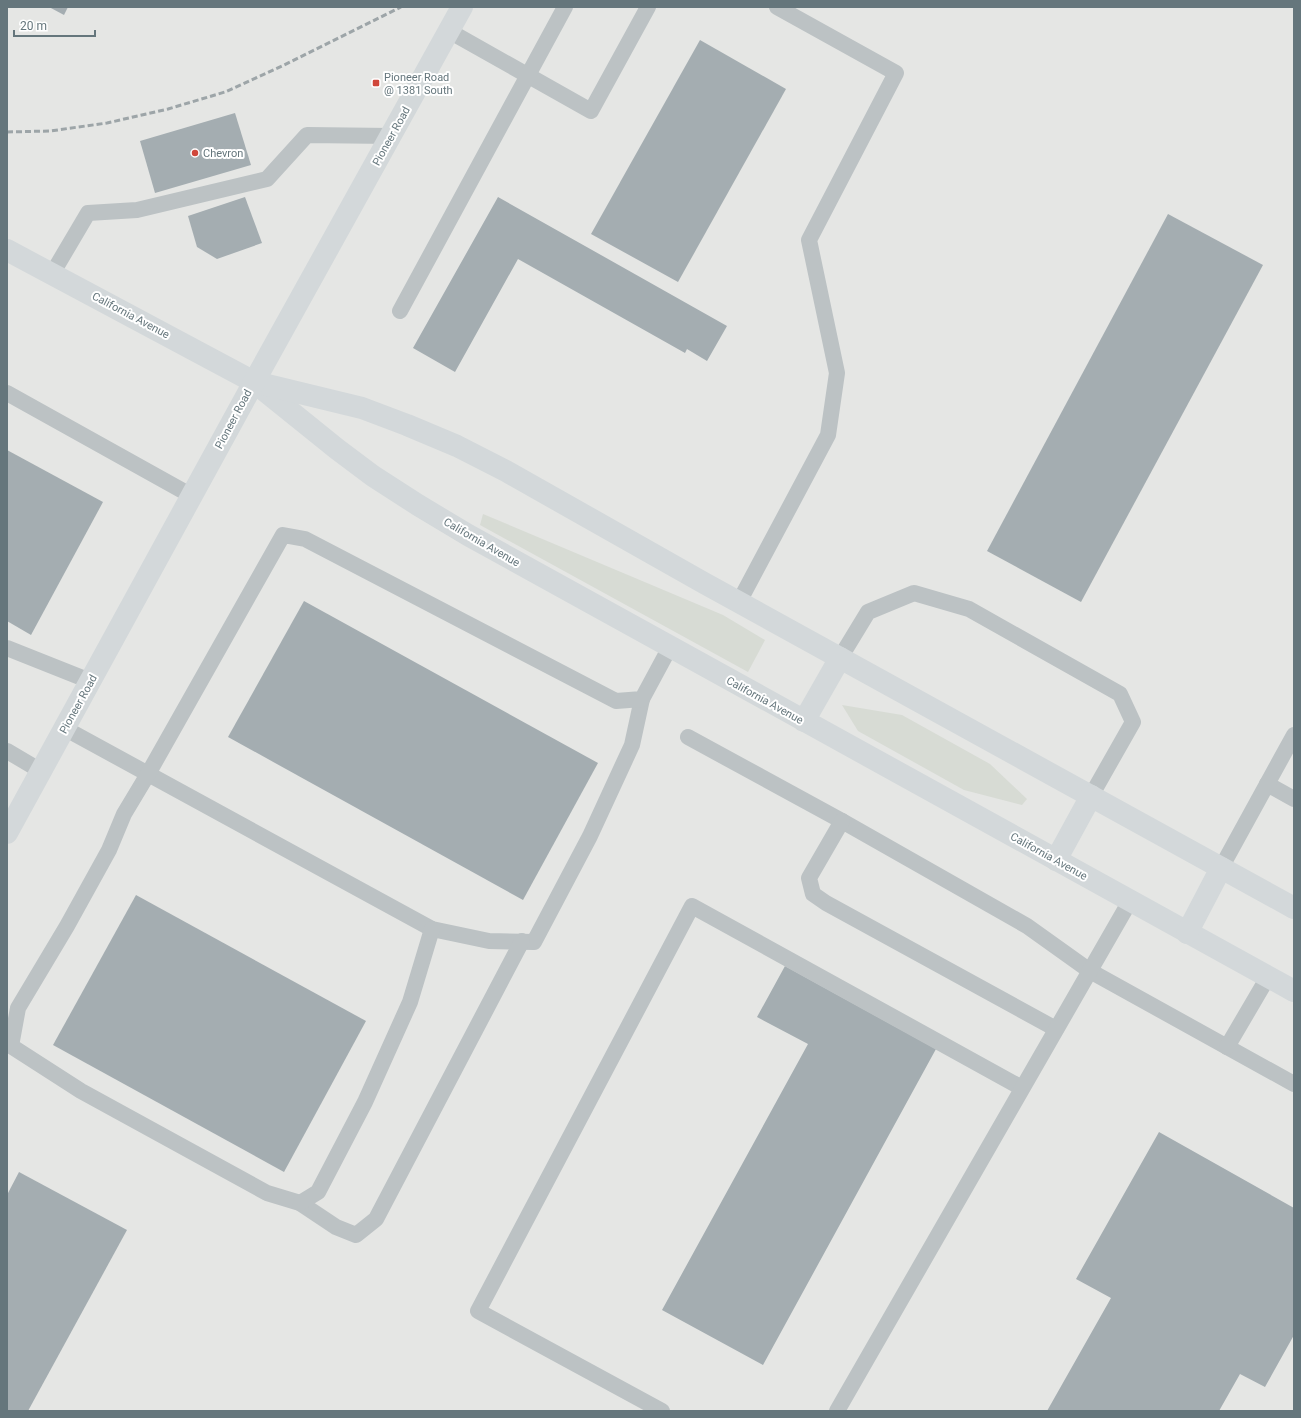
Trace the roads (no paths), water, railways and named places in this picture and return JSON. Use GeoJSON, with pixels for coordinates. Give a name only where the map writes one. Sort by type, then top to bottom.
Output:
{"type":"FeatureCollection","features":[{"type":"Feature","properties":{"kind":"main road","name":"Pioneer Road"},"geometry":{"type":"LineString","coordinates":[[7,833],[254,382],[462,7]]}},
{"type":"Feature","properties":{"kind":"main road","name":"California Avenue"},"geometry":{"type":"LineString","coordinates":[[7,250],[254,382],[373,476],[418,506],[468,535],[1294,992]]}},
{"type":"Feature","properties":{"kind":"main road","name":"California Avenue"},"geometry":{"type":"LineString","coordinates":[[254,382],[362,408],[457,446],[1294,908]]}},
{"type":"Feature","properties":{"kind":"main road"},"geometry":{"type":"LineString","coordinates":[[804,721],[840,658]]}},
{"type":"Feature","properties":{"kind":"main road"},"geometry":{"type":"LineString","coordinates":[[1056,860],[1091,796]]}},
{"type":"Feature","properties":{"kind":"main road"},"geometry":{"type":"LineString","coordinates":[[1187,933],[1221,868]]}},
{"type":"Feature","properties":{"kind":"lane"},"geometry":{"type":"LineString","coordinates":[[400,311],[565,7]]}},
{"type":"Feature","properties":{"kind":"lane"},"geometry":{"type":"LineString","coordinates":[[449,31],[591,111],[648,7]]}},
{"type":"Feature","properties":{"kind":"lane"},"geometry":{"type":"LineString","coordinates":[[738,602],[828,435],[837,373],[809,240],[896,73],[777,7]]}},
{"type":"Feature","properties":{"kind":"lane"},"geometry":{"type":"LineString","coordinates":[[52,274],[88,213],[136,210],[267,178],[307,135],[390,136]]}},
{"type":"Feature","properties":{"kind":"lane"},"geometry":{"type":"LineString","coordinates":[[7,393],[192,496]]}},
{"type":"Feature","properties":{"kind":"lane"},"geometry":{"type":"LineString","coordinates":[[522,941],[376,1219],[356,1235],[336,1227],[300,1203],[267,1193],[81,1092],[11,1046],[18,1008],[67,926],[109,850],[124,814],[283,535],[305,539],[616,701],[642,699]]}},
{"type":"Feature","properties":{"kind":"lane"},"geometry":{"type":"LineString","coordinates":[[840,658],[868,612],[914,593],[969,609],[1120,694],[1133,722],[1091,796]]}},
{"type":"Feature","properties":{"kind":"lane"},"geometry":{"type":"LineString","coordinates":[[7,648],[90,681]]}},
{"type":"Feature","properties":{"kind":"lane"},"geometry":{"type":"LineString","coordinates":[[64,728],[432,929],[489,941],[534,942],[590,836],[632,745],[642,699],[670,648]]}},
{"type":"Feature","properties":{"kind":"lane"},"geometry":{"type":"LineString","coordinates":[[1221,868],[1294,735]]}},
{"type":"Feature","properties":{"kind":"lane"},"geometry":{"type":"LineString","coordinates":[[688,737],[842,821],[1028,926],[1090,971],[1294,1084]]}},
{"type":"Feature","properties":{"kind":"lane"},"geometry":{"type":"LineString","coordinates":[[7,751],[42,770]]}},
{"type":"Feature","properties":{"kind":"lane"},"geometry":{"type":"LineString","coordinates":[[1267,784],[1294,799]]}},
{"type":"Feature","properties":{"kind":"lane"},"geometry":{"type":"LineString","coordinates":[[842,821],[809,878],[813,894],[833,907],[1056,1030]]}},
{"type":"Feature","properties":{"kind":"lane"},"geometry":{"type":"LineString","coordinates":[[836,1411],[1130,901]]}},
{"type":"Feature","properties":{"kind":"lane"},"geometry":{"type":"LineString","coordinates":[[662,1411],[478,1311],[692,906],[1022,1088]]}},
{"type":"Feature","properties":{"kind":"lane"},"geometry":{"type":"LineString","coordinates":[[300,1203],[318,1192],[365,1102],[410,1002],[432,929]]}},
{"type":"Feature","properties":{"kind":"lane"},"geometry":{"type":"LineString","coordinates":[[1227,1047],[1268,977]]}},
{"type":"Feature","properties":{"kind":"railway"},"geometry":{"type":"LineString","coordinates":[[7,132],[50,131],[107,123],[168,109],[225,92],[282,66],[401,7]]}},
{"type":"Feature","properties":{"kind":"place","name":"Pioneer Road @ 1381 South"},"geometry":{"type":"Point","coordinates":[376,83]}},
{"type":"Feature","properties":{"kind":"place","name":"Chevron"},"geometry":{"type":"Point","coordinates":[195,153]}}]}
